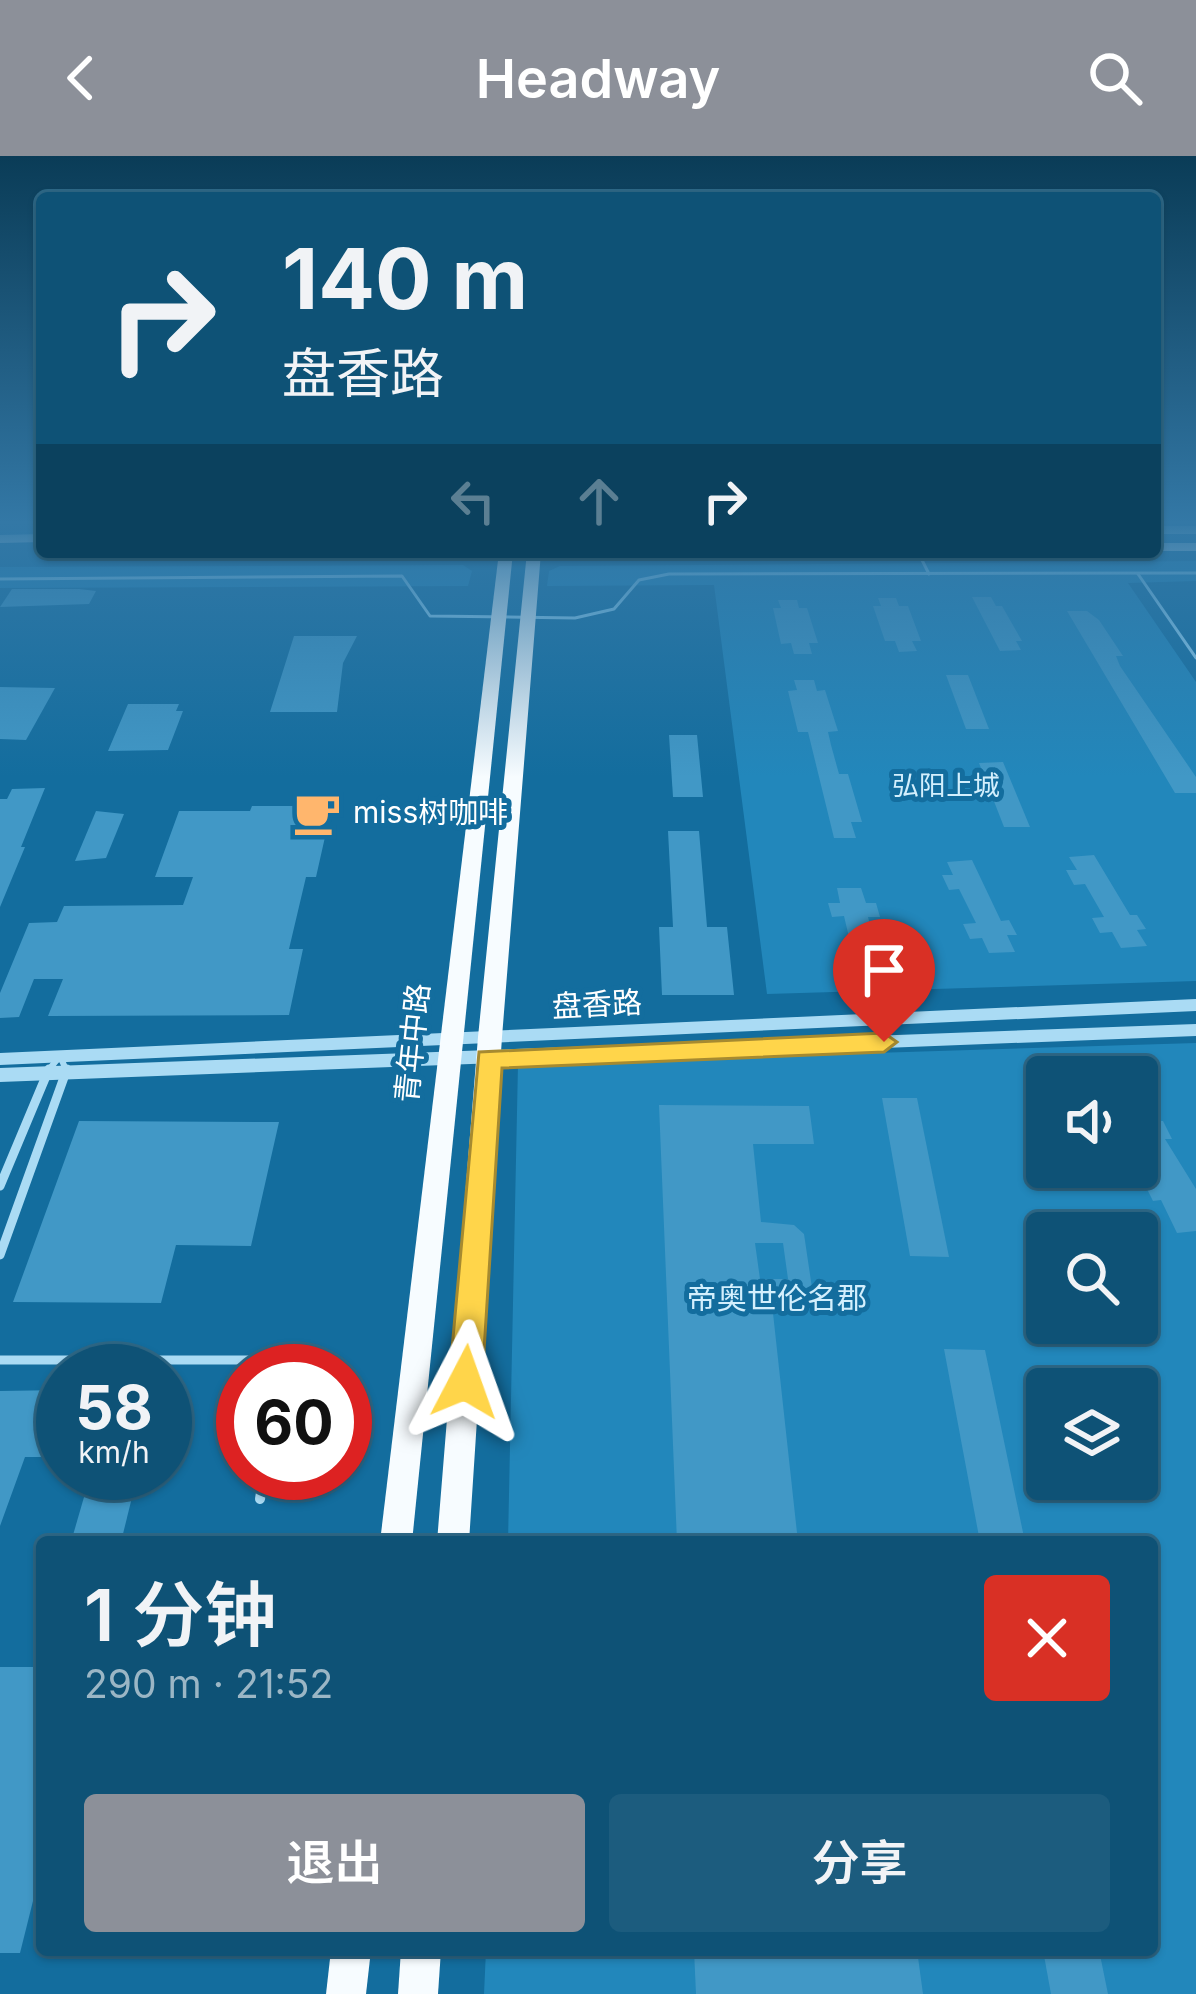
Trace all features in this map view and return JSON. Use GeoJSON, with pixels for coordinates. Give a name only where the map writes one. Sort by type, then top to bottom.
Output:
{"type":"FeatureCollection","features":[{"type":"Feature","properties":{"kind":"main road","name":"青年中路"},"geometry":{"type":"LineString","coordinates":[[397,1536],[500,606]]}},
{"type":"Feature","properties":{"kind":"main road"},"geometry":{"type":"LineString","coordinates":[[453,1536],[489,1048],[529,606]]}},
{"type":"Feature","properties":{"kind":"main road"},"geometry":{"type":"LineString","coordinates":[[346,1994],[350,1956]]}},
{"type":"Feature","properties":{"kind":"main road"},"geometry":{"type":"LineString","coordinates":[[418,1994],[421,1956]]}},
{"type":"Feature","properties":{"kind":"street","name":"盘香路"},"geometry":{"type":"LineString","coordinates":[[489,1048],[1196,1005]]}},
{"type":"Feature","properties":{"kind":"street","name":"盘香路"},"geometry":{"type":"LineString","coordinates":[[0,1075],[58,1066],[453,1048],[1196,1030]]}},
{"type":"Feature","properties":{"kind":"street","name":"盘香路"},"geometry":{"type":"LineString","coordinates":[[0,1059],[58,1066]]}},
{"type":"Feature","properties":{"kind":"lane"},"geometry":{"type":"LineString","coordinates":[[0,1186],[58,1066]]}},
{"type":"Feature","properties":{"kind":"lane"},"geometry":{"type":"LineString","coordinates":[[0,1255],[58,1066]]}},
{"type":"Feature","properties":{"kind":"lane"},"geometry":{"type":"LineString","coordinates":[[0,1360],[216,1360]]}},
{"type":"Feature","properties":{"kind":"green space","name":"弘阳上城"},"geometry":{"type":"Polygon","coordinates":[[[717,606],[1144,606],[1196,682],[1196,981],[767,994],[717,606]]]}},
{"type":"Feature","properties":{"kind":"green space","name":"帝奥世伦名郡"},"geometry":{"type":"Polygon","coordinates":[[[1196,1043],[1196,1994],[484,1994],[486,1956],[1158,1956],[1158,1536],[508,1536],[518,1064],[1196,1043]]]}},
{"type":"Feature","properties":{"kind":"building"},"geometry":{"type":"Polygon","coordinates":[[[873,606],[908,606],[921,641],[912,641],[917,651],[899,652],[895,641],[885,641],[873,606]]]}},
{"type":"Feature","properties":{"kind":"building"},"geometry":{"type":"Polygon","coordinates":[[[977,606],[1002,606],[1022,641],[1016,641],[1021,650],[1000,651],[977,606]]]}},
{"type":"Feature","properties":{"kind":"building"},"geometry":{"type":"Polygon","coordinates":[[[773,608],[807,608],[818,643],[809,643],[812,654],[794,654],[791,643],[781,644],[773,608]]]}},
{"type":"Feature","properties":{"kind":"building"},"geometry":{"type":"Polygon","coordinates":[[[1067,611],[1087,611],[1099,620],[1123,656],[1116,656],[1120,666],[1196,777],[1196,793],[1175,793],[1067,611]]]}},
{"type":"Feature","properties":{"kind":"building"},"geometry":{"type":"Polygon","coordinates":[[[294,636],[357,636],[343,663],[337,712],[270,712],[294,636]]]}},
{"type":"Feature","properties":{"kind":"building"},"geometry":{"type":"Polygon","coordinates":[[[946,675],[968,675],[989,729],[966,729],[946,675]]]}},
{"type":"Feature","properties":{"kind":"building"},"geometry":{"type":"Polygon","coordinates":[[[794,680],[814,680],[817,691],[825,690],[838,731],[828,732],[839,774],[848,774],[862,822],[851,822],[856,838],[834,838],[808,732],[798,732],[788,691],[797,690],[794,680]]]}},
{"type":"Feature","properties":{"kind":"building"},"geometry":{"type":"Polygon","coordinates":[[[0,687],[55,688],[26,740],[0,739],[0,687]]]}},
{"type":"Feature","properties":{"kind":"building"},"geometry":{"type":"Polygon","coordinates":[[[128,704],[179,704],[176,711],[183,711],[168,750],[108,751],[128,704]]]}},
{"type":"Feature","properties":{"kind":"building"},"geometry":{"type":"Polygon","coordinates":[[[669,735],[697,735],[703,797],[673,797],[669,735]]]}},
{"type":"Feature","properties":{"kind":"building"},"geometry":{"type":"Polygon","coordinates":[[[1003,762],[1030,827],[1004,827],[979,763],[1003,762]]]}},
{"type":"Feature","properties":{"kind":"building"},"geometry":{"type":"Polygon","coordinates":[[[45,788],[0,907],[0,799],[7,799],[12,789],[45,788]]]}},
{"type":"Feature","properties":{"kind":"building"},"geometry":{"type":"Polygon","coordinates":[[[252,806],[332,806],[316,877],[306,877],[289,949],[303,949],[289,1015],[48,1016],[63,979],[34,979],[19,1017],[0,1018],[0,993],[29,923],[57,922],[64,906],[183,905],[193,877],[155,877],[179,811],[250,811],[252,806]]]}},
{"type":"Feature","properties":{"kind":"building"},"geometry":{"type":"Polygon","coordinates":[[[96,811],[124,814],[106,858],[75,861],[96,811]]]}},
{"type":"Feature","properties":{"kind":"building"},"geometry":{"type":"Polygon","coordinates":[[[668,831],[699,831],[707,927],[727,927],[734,995],[662,995],[659,927],[673,927],[668,831]]]}},
{"type":"Feature","properties":{"kind":"building"},"geometry":{"type":"Polygon","coordinates":[[[1094,855],[1130,915],[1137,915],[1146,929],[1137,930],[1147,946],[1121,948],[1112,932],[1100,933],[1092,918],[1104,917],[1085,884],[1074,885],[1066,870],[1077,870],[1069,857],[1094,855]]]}},
{"type":"Feature","properties":{"kind":"building"},"geometry":{"type":"Polygon","coordinates":[[[972,860],[1001,921],[1009,920],[1017,935],[1007,935],[1015,952],[989,953],[982,938],[970,939],[963,924],[976,923],[959,889],[949,890],[942,875],[953,875],[947,862],[972,860]]]}},
{"type":"Feature","properties":{"kind":"building"},"geometry":{"type":"Polygon","coordinates":[[[837,888],[861,888],[866,903],[876,903],[880,917],[868,917],[876,948],[888,948],[893,964],[881,964],[886,984],[862,984],[857,965],[845,966],[841,950],[852,950],[844,916],[832,917],[828,903],[840,903],[837,888]]]}},
{"type":"Feature","properties":{"kind":"building"},"geometry":{"type":"Polygon","coordinates":[[[882,1098],[917,1098],[949,1257],[910,1256],[882,1098]]]}},
{"type":"Feature","properties":{"kind":"building"},"geometry":{"type":"Polygon","coordinates":[[[659,1105],[809,1106],[814,1144],[753,1144],[761,1222],[794,1225],[804,1234],[812,1288],[802,1300],[772,1304],[797,1536],[677,1536],[659,1105]],[[755,1243],[760,1279],[788,1279],[783,1243],[755,1243]]]}},
{"type":"Feature","properties":{"kind":"building"},"geometry":{"type":"Polygon","coordinates":[[[79,1121],[279,1122],[251,1246],[176,1245],[161,1303],[13,1302],[79,1121]]]}},
{"type":"Feature","properties":{"kind":"building"},"geometry":{"type":"Polygon","coordinates":[[[1158,1121],[1163,1121],[1172,1139],[1165,1139],[1196,1189],[1196,1231],[1177,1233],[1161,1200],[1153,1201],[1146,1188],[1158,1188],[1158,1121]]]}},
{"type":"Feature","properties":{"kind":"building"},"geometry":{"type":"Polygon","coordinates":[[[944,1349],[985,1350],[1024,1536],[979,1536],[944,1349]]]}},
{"type":"Feature","properties":{"kind":"building"},"geometry":{"type":"Polygon","coordinates":[[[36,1390],[36,1457],[25,1457],[0,1526],[0,1391],[36,1390]]]}},
{"type":"Feature","properties":{"kind":"building"},"geometry":{"type":"Polygon","coordinates":[[[83,1500],[131,1500],[122,1536],[73,1536],[83,1500]]]}},
{"type":"Feature","properties":{"kind":"building"},"geometry":{"type":"Polygon","coordinates":[[[0,1667],[36,1667],[36,1889],[20,1953],[0,1953],[0,1667]]]}},
{"type":"Feature","properties":{"kind":"building"},"geometry":{"type":"Polygon","coordinates":[[[694,1956],[918,1956],[923,1994],[696,1994],[694,1956]]]}},
{"type":"Feature","properties":{"kind":"building"},"geometry":{"type":"Polygon","coordinates":[[[1044,1956],[1100,1956],[1108,1994],[1051,1994],[1044,1956]]]}},
{"type":"Feature","properties":{"kind":"waterway"},"geometry":{"type":"LineString","coordinates":[[423,606],[430,616],[575,618],[617,606]]}},
{"type":"Feature","properties":{"kind":"waterway"},"geometry":{"type":"LineString","coordinates":[[1160,606],[1196,658]]}},
{"type":"Feature","properties":{"kind":"place","name":"miss树咖啡"},"geometry":{"type":"Point","coordinates":[317,813]}},
{"type":"Feature","properties":{"kind":"route"},"geometry":{"type":"LineString","coordinates":[[465,1382],[489,1059],[884,1042]]}}]}
